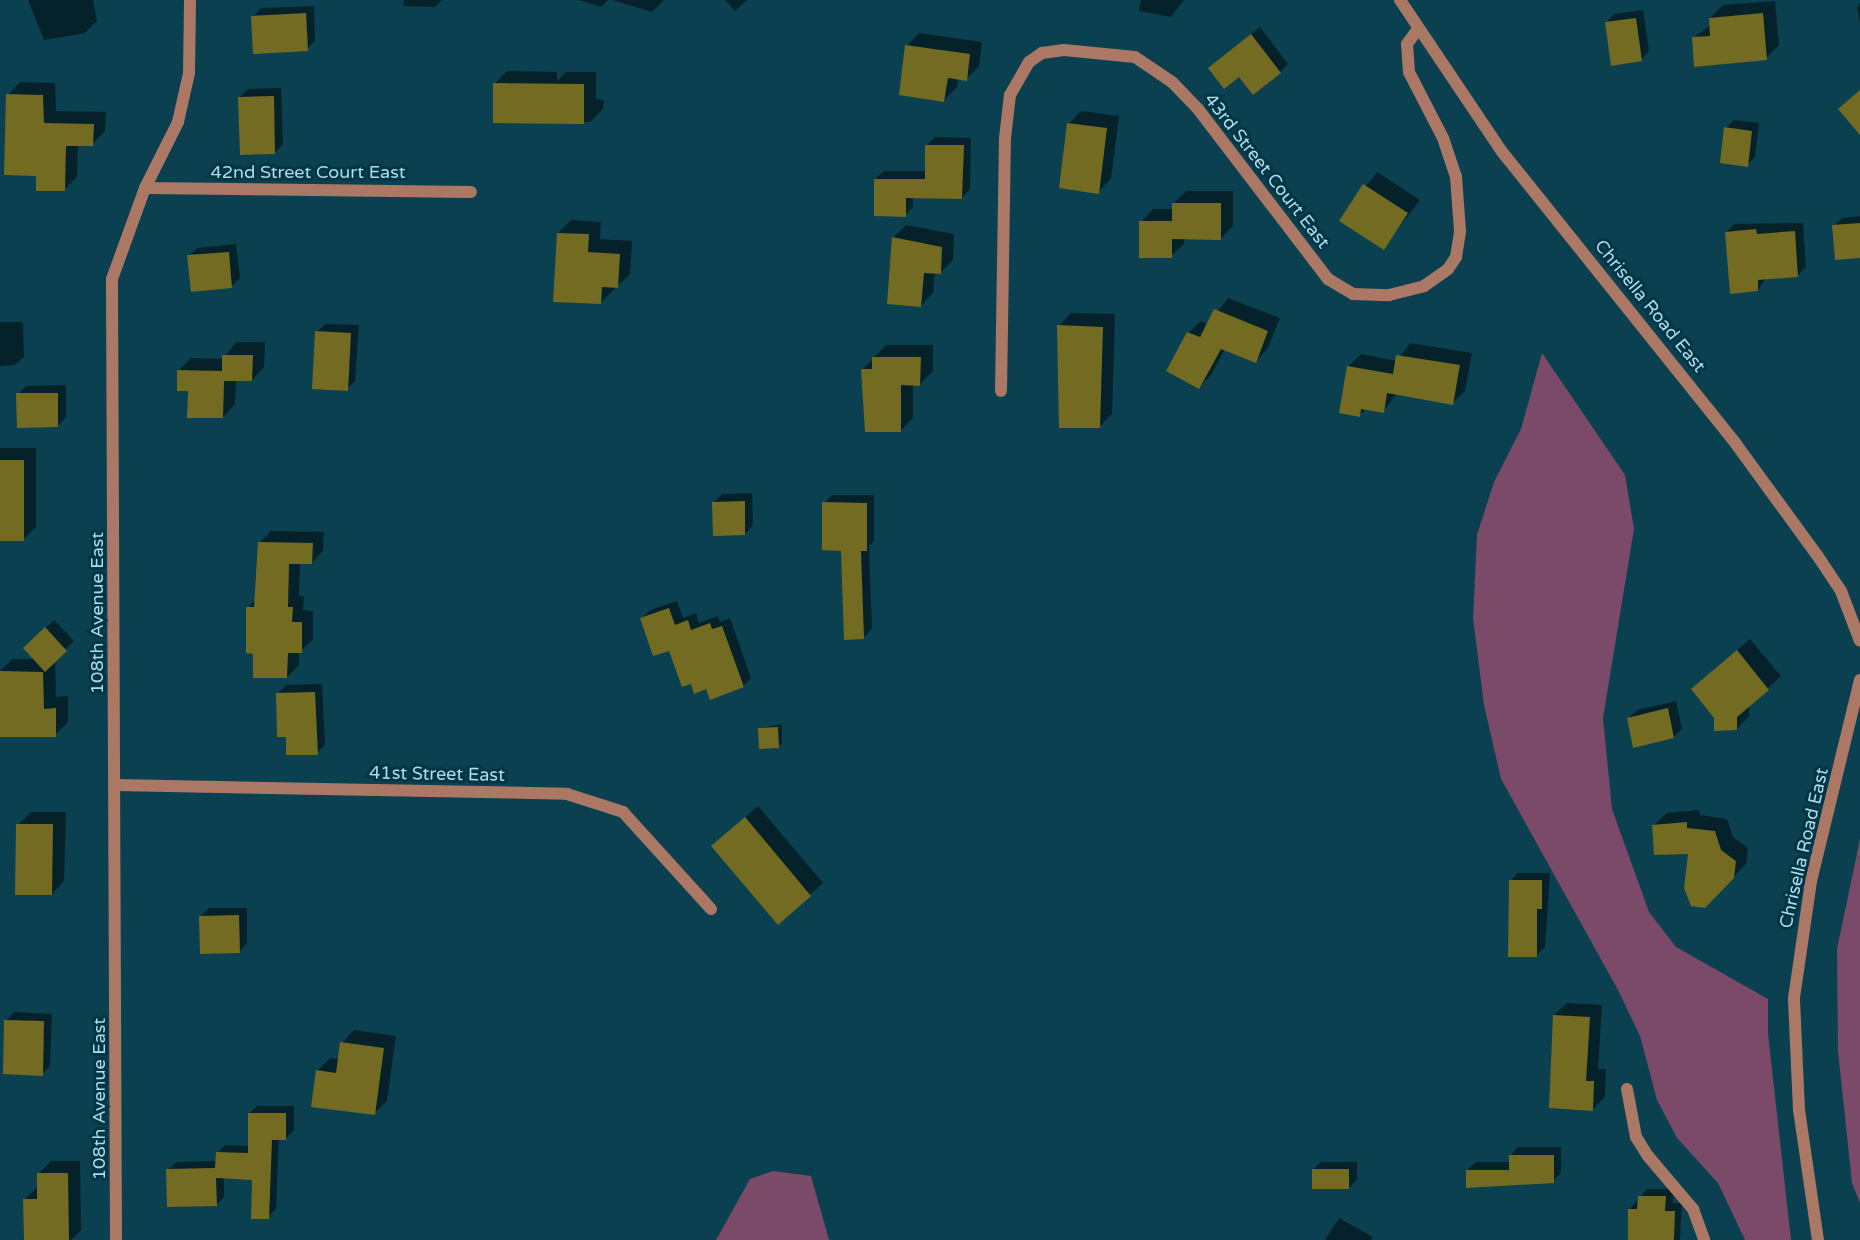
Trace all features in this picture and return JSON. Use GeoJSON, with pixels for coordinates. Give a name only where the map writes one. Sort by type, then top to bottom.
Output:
{"type":"FeatureCollection","features":[{"type":"Feature","properties":{"kind":"street","name":"108th Avenue East"},"geometry":{"type":"LineString","coordinates":[[116,1240],[116,785],[112,279],[145,188],[178,122],[189,73],[190,0]]}},
{"type":"Feature","properties":{"kind":"street","name":"Chrisella Road East"},"geometry":{"type":"LineString","coordinates":[[1400,0],[1503,153],[1736,444],[1817,555],[1841,591],[1860,641]]}},
{"type":"Feature","properties":{"kind":"street","name":"43rd Street Court East"},"geometry":{"type":"LineString","coordinates":[[1001,391],[1005,138],[1010,95],[1029,62],[1042,53],[1064,50],[1135,57],[1172,82],[1205,117],[1328,279],[1353,294],[1389,295],[1437,278],[1456,257],[1460,231],[1456,177],[1443,138],[1408,72],[1407,44],[1418,29]]}},
{"type":"Feature","properties":{"kind":"street","name":"42nd Street Court East"},"geometry":{"type":"LineString","coordinates":[[145,188],[471,192]]}},
{"type":"Feature","properties":{"kind":"street","name":"Chrisella Road East"},"geometry":{"type":"LineString","coordinates":[[1818,1240],[1799,1110],[1794,998],[1811,881],[1860,680]]}},
{"type":"Feature","properties":{"kind":"street","name":"41st Street East"},"geometry":{"type":"LineString","coordinates":[[116,785],[567,794],[623,812],[711,909]]}},
{"type":"Feature","properties":{"kind":"street"},"geometry":{"type":"LineString","coordinates":[[1627,1089],[1636,1137],[1648,1156],[1693,1209],[1704,1240]]}},
{"type":"Feature","properties":{"kind":"shaded area"},"geometry":{"type":"Polygon","coordinates":[[[1542,353],[1625,475],[1634,529],[1603,718],[1612,809],[1649,912],[1676,947],[1768,999],[1768,1034],[1791,1240],[1745,1240],[1718,1183],[1677,1138],[1657,1100],[1640,1036],[1618,990],[1501,779],[1484,705],[1473,618],[1477,535],[1494,482],[1521,429],[1542,353]]]}},
{"type":"Feature","properties":{"kind":"shaded area"},"geometry":{"type":"Polygon","coordinates":[[[1860,839],[1860,1203],[1852,1183],[1838,1051],[1837,949],[1860,839]]]}},
{"type":"Feature","properties":{"kind":"shaded area"},"geometry":{"type":"Polygon","coordinates":[[[773,1171],[811,1176],[829,1240],[716,1240],[750,1179],[773,1171]]]}},
{"type":"Feature","properties":{"kind":"building"},"geometry":{"type":"Polygon","coordinates":[[[306,13],[308,51],[253,54],[251,16],[306,13]]]}},
{"type":"Feature","properties":{"kind":"building"},"geometry":{"type":"Polygon","coordinates":[[[1763,13],[1767,60],[1694,67],[1692,37],[1710,36],[1709,18],[1763,13]]]}},
{"type":"Feature","properties":{"kind":"building"},"geometry":{"type":"Polygon","coordinates":[[[1636,18],[1642,61],[1611,66],[1605,22],[1636,18]]]}},
{"type":"Feature","properties":{"kind":"building"},"geometry":{"type":"Polygon","coordinates":[[[1251,34],[1281,73],[1253,95],[1239,77],[1224,89],[1208,68],[1251,34]]]}},
{"type":"Feature","properties":{"kind":"building"},"geometry":{"type":"Polygon","coordinates":[[[905,45],[970,54],[967,81],[948,78],[944,102],[899,95],[905,45]]]}},
{"type":"Feature","properties":{"kind":"building"},"geometry":{"type":"Polygon","coordinates":[[[493,83],[584,84],[584,124],[493,123],[493,83]]]}},
{"type":"Feature","properties":{"kind":"building"},"geometry":{"type":"Polygon","coordinates":[[[1860,90],[1860,135],[1838,109],[1860,90]]]}},
{"type":"Feature","properties":{"kind":"building"},"geometry":{"type":"Polygon","coordinates":[[[6,94],[43,95],[44,123],[94,124],[93,146],[66,146],[65,191],[36,191],[36,176],[4,175],[6,94]]]}},
{"type":"Feature","properties":{"kind":"building"},"geometry":{"type":"Polygon","coordinates":[[[274,96],[275,154],[240,155],[238,97],[274,96]]]}},
{"type":"Feature","properties":{"kind":"building"},"geometry":{"type":"Polygon","coordinates":[[[1067,123],[1107,128],[1099,194],[1059,188],[1067,123]]]}},
{"type":"Feature","properties":{"kind":"building"},"geometry":{"type":"Polygon","coordinates":[[[1724,127],[1752,131],[1748,167],[1720,163],[1724,127]]]}},
{"type":"Feature","properties":{"kind":"building"},"geometry":{"type":"Polygon","coordinates":[[[925,145],[964,145],[962,199],[906,198],[906,217],[874,216],[874,179],[925,179],[925,145]]]}},
{"type":"Feature","properties":{"kind":"building"},"geometry":{"type":"Polygon","coordinates":[[[1363,184],[1408,213],[1384,250],[1339,221],[1363,184]]]}},
{"type":"Feature","properties":{"kind":"building"},"geometry":{"type":"Polygon","coordinates":[[[1172,203],[1221,203],[1221,240],[1172,239],[1172,258],[1139,258],[1139,221],[1172,221],[1172,203]]]}},
{"type":"Feature","properties":{"kind":"building"},"geometry":{"type":"Polygon","coordinates":[[[1860,223],[1860,258],[1835,260],[1832,225],[1860,223]]]}},
{"type":"Feature","properties":{"kind":"building"},"geometry":{"type":"Polygon","coordinates":[[[1756,229],[1757,234],[1795,231],[1798,277],[1758,280],[1758,291],[1730,294],[1725,232],[1756,229]]]}},
{"type":"Feature","properties":{"kind":"building"},"geometry":{"type":"Polygon","coordinates":[[[557,233],[589,234],[588,252],[620,254],[618,288],[602,287],[601,304],[553,302],[557,233]]]}},
{"type":"Feature","properties":{"kind":"building"},"geometry":{"type":"Polygon","coordinates":[[[892,237],[942,247],[941,274],[924,273],[921,307],[887,304],[892,237]]]}},
{"type":"Feature","properties":{"kind":"building"},"geometry":{"type":"Polygon","coordinates":[[[229,252],[232,288],[191,292],[187,255],[229,252]]]}},
{"type":"Feature","properties":{"kind":"building"},"geometry":{"type":"Polygon","coordinates":[[[1214,309],[1268,331],[1256,363],[1221,349],[1199,389],[1166,371],[1187,332],[1200,337],[1214,309]]]}},
{"type":"Feature","properties":{"kind":"building"},"geometry":{"type":"Polygon","coordinates":[[[1057,325],[1103,327],[1100,428],[1059,428],[1057,325]]]}},
{"type":"Feature","properties":{"kind":"building"},"geometry":{"type":"Polygon","coordinates":[[[315,331],[351,333],[348,391],[312,389],[315,331]]]}},
{"type":"Feature","properties":{"kind":"building"},"geometry":{"type":"Polygon","coordinates":[[[222,355],[253,355],[252,381],[224,381],[223,418],[187,418],[188,391],[177,391],[177,370],[222,371],[222,355]]]}},
{"type":"Feature","properties":{"kind":"building"},"geometry":{"type":"Polygon","coordinates":[[[1396,355],[1460,365],[1453,405],[1387,393],[1384,413],[1361,409],[1360,417],[1339,413],[1347,366],[1393,374],[1396,355]]]}},
{"type":"Feature","properties":{"kind":"building"},"geometry":{"type":"Polygon","coordinates":[[[872,357],[921,357],[920,386],[901,385],[901,432],[865,432],[861,369],[872,369],[872,357]]]}},
{"type":"Feature","properties":{"kind":"building"},"geometry":{"type":"Polygon","coordinates":[[[16,393],[58,393],[58,427],[17,428],[16,393]]]}},
{"type":"Feature","properties":{"kind":"building"},"geometry":{"type":"Polygon","coordinates":[[[0,460],[24,460],[24,541],[0,541],[0,460]]]}},
{"type":"Feature","properties":{"kind":"building"},"geometry":{"type":"Polygon","coordinates":[[[745,501],[745,535],[713,536],[712,502],[745,501]]]}},
{"type":"Feature","properties":{"kind":"building"},"geometry":{"type":"Polygon","coordinates":[[[822,502],[867,503],[867,551],[861,551],[864,639],[844,640],[841,551],[822,550],[822,502]]]}},
{"type":"Feature","properties":{"kind":"building"},"geometry":{"type":"Polygon","coordinates":[[[258,542],[313,543],[312,564],[289,564],[288,607],[293,607],[292,622],[302,622],[302,653],[288,653],[287,678],[253,678],[253,654],[246,653],[246,607],[254,607],[258,542]]]}},
{"type":"Feature","properties":{"kind":"building"},"geometry":{"type":"Polygon","coordinates":[[[669,608],[675,625],[688,620],[691,630],[710,623],[712,629],[722,626],[744,687],[710,700],[706,689],[694,694],[691,684],[682,687],[669,651],[653,656],[640,618],[669,608]]]}},
{"type":"Feature","properties":{"kind":"building"},"geometry":{"type":"Polygon","coordinates":[[[45,627],[67,651],[45,672],[23,648],[45,627]]]}},
{"type":"Feature","properties":{"kind":"building"},"geometry":{"type":"Polygon","coordinates":[[[1737,650],[1769,690],[1737,717],[1737,730],[1714,731],[1714,718],[1691,689],[1737,650]]]}},
{"type":"Feature","properties":{"kind":"building"},"geometry":{"type":"Polygon","coordinates":[[[0,671],[43,672],[44,709],[56,708],[56,737],[0,737],[0,671]]]}},
{"type":"Feature","properties":{"kind":"building"},"geometry":{"type":"Polygon","coordinates":[[[315,692],[318,755],[286,755],[286,737],[277,737],[276,693],[315,692]]]}},
{"type":"Feature","properties":{"kind":"building"},"geometry":{"type":"Polygon","coordinates":[[[1668,708],[1674,738],[1633,748],[1627,718],[1668,708]]]}},
{"type":"Feature","properties":{"kind":"building"},"geometry":{"type":"Polygon","coordinates":[[[778,727],[779,748],[759,749],[758,728],[778,727]]]}},
{"type":"Feature","properties":{"kind":"building"},"geometry":{"type":"Polygon","coordinates":[[[745,817],[811,896],[778,925],[711,846],[745,817]]]}},
{"type":"Feature","properties":{"kind":"building"},"geometry":{"type":"Polygon","coordinates":[[[1687,822],[1687,828],[1715,831],[1721,850],[1736,861],[1734,878],[1705,908],[1691,906],[1684,888],[1688,854],[1654,855],[1652,825],[1687,822]]]}},
{"type":"Feature","properties":{"kind":"building"},"geometry":{"type":"Polygon","coordinates":[[[16,824],[53,824],[52,895],[15,895],[16,824]]]}},
{"type":"Feature","properties":{"kind":"building"},"geometry":{"type":"Polygon","coordinates":[[[1509,880],[1542,880],[1542,909],[1537,909],[1537,957],[1508,957],[1509,880]]]}},
{"type":"Feature","properties":{"kind":"building"},"geometry":{"type":"Polygon","coordinates":[[[239,915],[240,953],[200,954],[199,916],[239,915]]]}},
{"type":"Feature","properties":{"kind":"building"},"geometry":{"type":"Polygon","coordinates":[[[1553,1015],[1590,1017],[1586,1081],[1594,1081],[1593,1111],[1549,1108],[1553,1015]]]}},
{"type":"Feature","properties":{"kind":"building"},"geometry":{"type":"Polygon","coordinates":[[[4,1020],[44,1021],[43,1076],[3,1074],[4,1020]]]}},
{"type":"Feature","properties":{"kind":"building"},"geometry":{"type":"Polygon","coordinates":[[[340,1042],[384,1048],[375,1115],[311,1107],[316,1070],[336,1073],[340,1042]]]}},
{"type":"Feature","properties":{"kind":"building"},"geometry":{"type":"Polygon","coordinates":[[[248,1113],[286,1113],[286,1140],[272,1140],[269,1219],[251,1219],[252,1180],[216,1178],[217,1206],[167,1207],[166,1169],[215,1168],[216,1152],[248,1153],[248,1113]]]}},
{"type":"Feature","properties":{"kind":"building"},"geometry":{"type":"Polygon","coordinates":[[[1509,1155],[1554,1155],[1554,1183],[1466,1188],[1466,1170],[1509,1170],[1509,1155]]]}},
{"type":"Feature","properties":{"kind":"building"},"geometry":{"type":"Polygon","coordinates":[[[1312,1169],[1349,1169],[1349,1189],[1312,1189],[1312,1169]]]}},
{"type":"Feature","properties":{"kind":"building"},"geometry":{"type":"Polygon","coordinates":[[[37,1173],[68,1173],[69,1240],[24,1240],[23,1199],[37,1199],[37,1173]]]}},
{"type":"Feature","properties":{"kind":"building"},"geometry":{"type":"Polygon","coordinates":[[[1638,1196],[1666,1196],[1665,1211],[1675,1211],[1674,1240],[1628,1240],[1628,1209],[1637,1209],[1638,1196]]]}}]}
